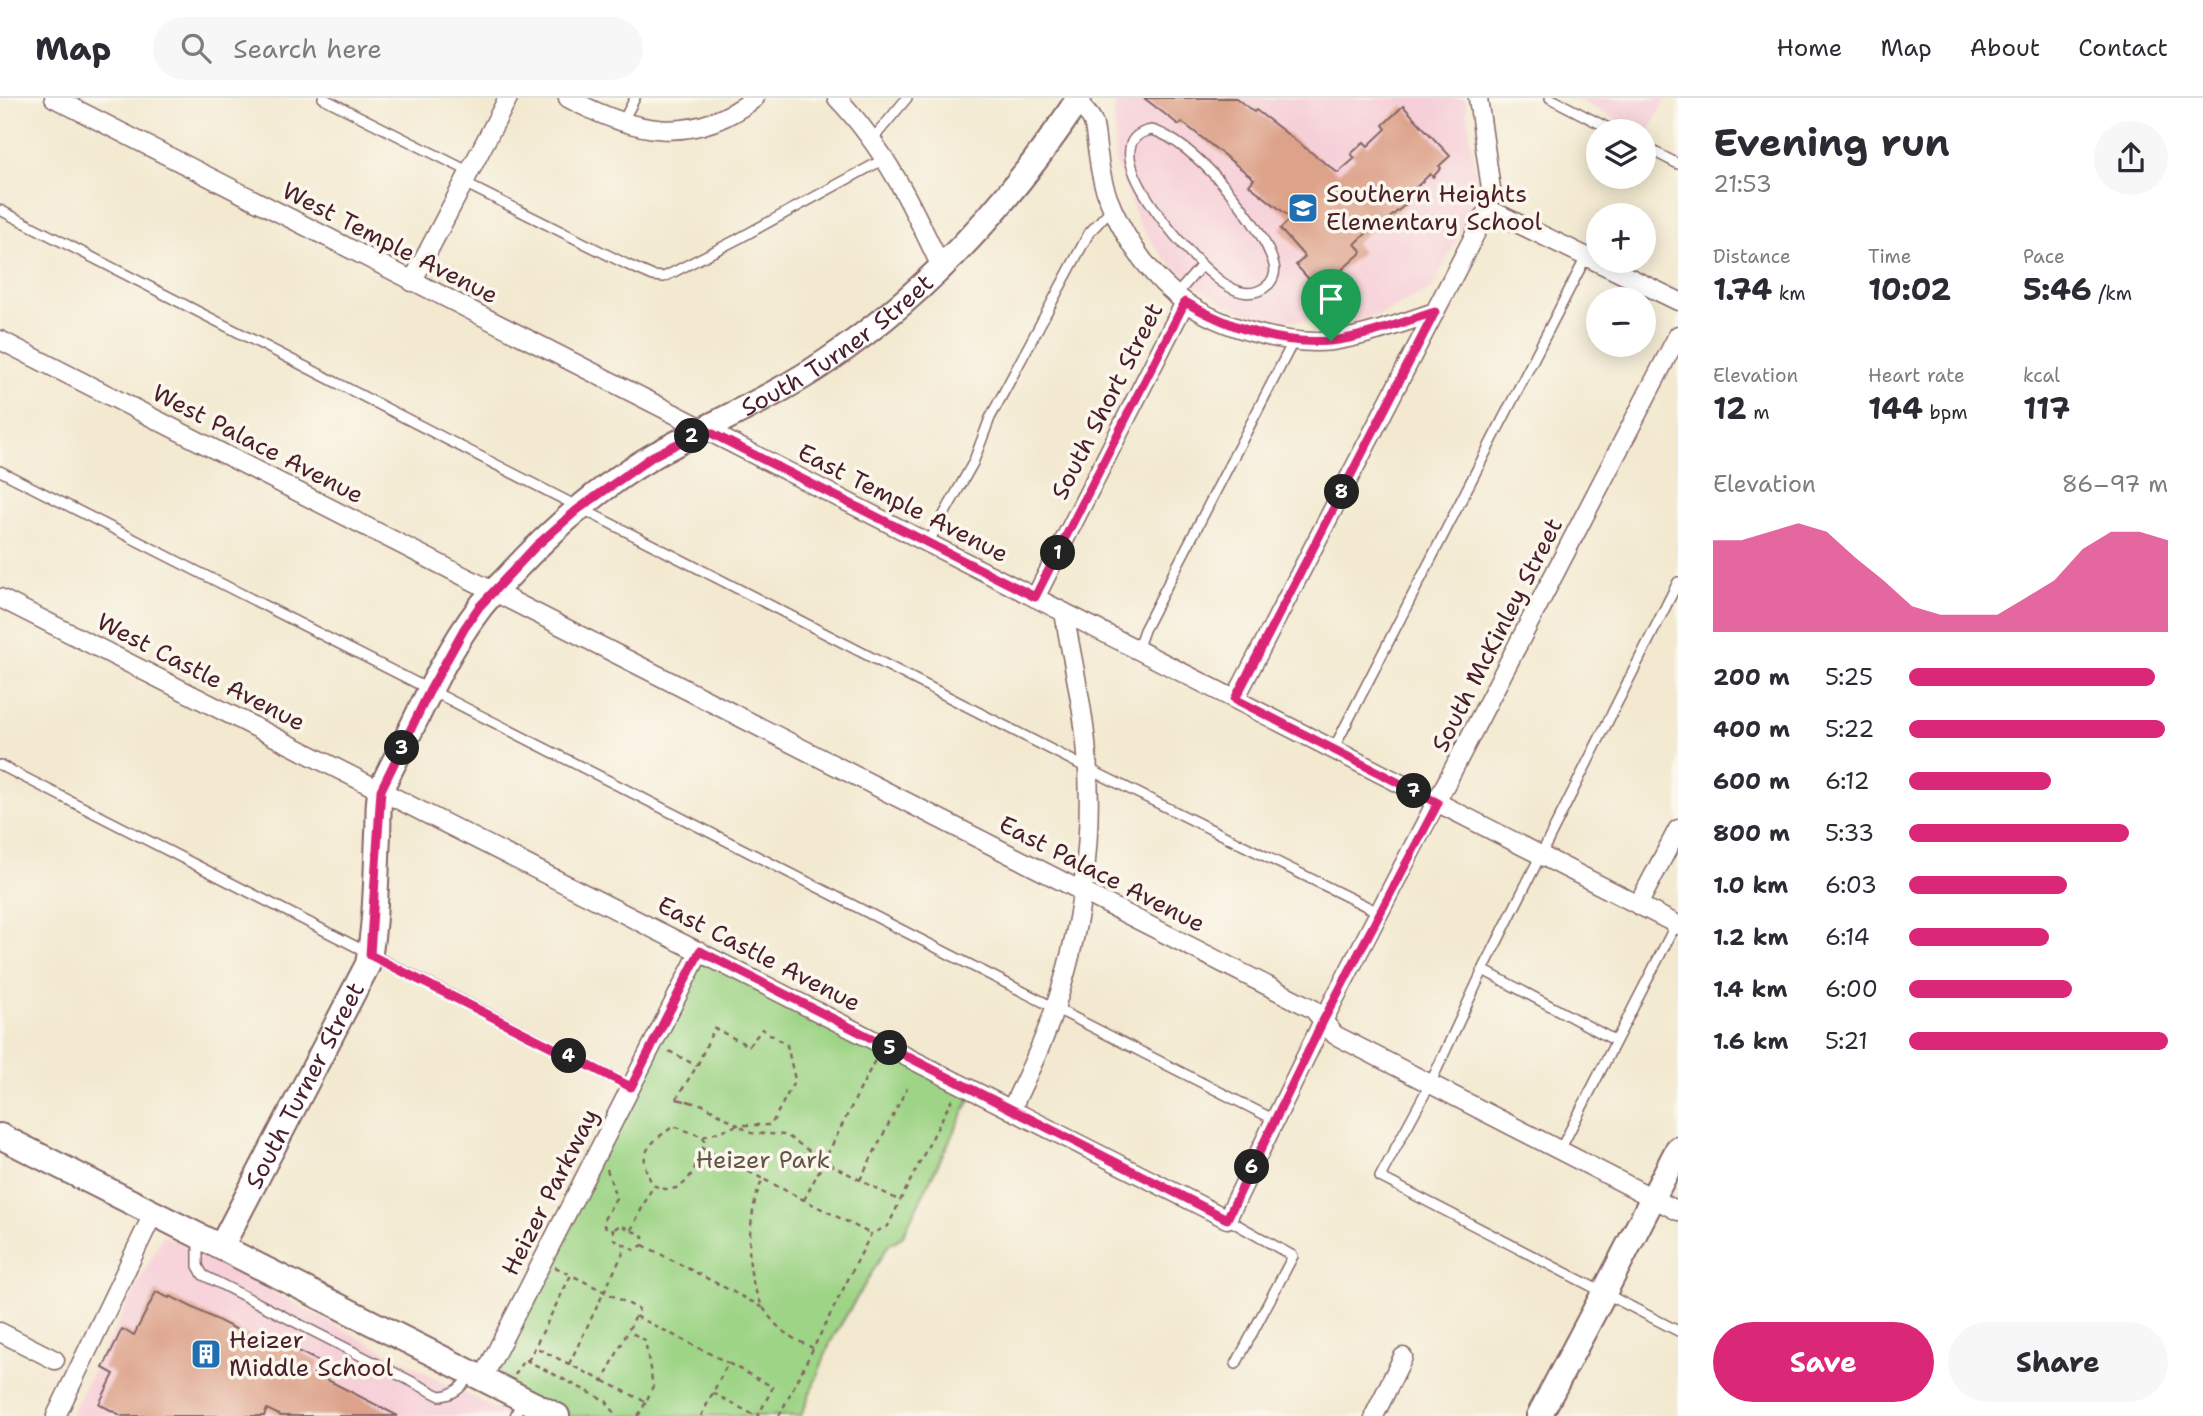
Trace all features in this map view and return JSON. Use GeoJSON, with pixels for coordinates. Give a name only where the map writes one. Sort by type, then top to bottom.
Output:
{"type":"FeatureCollection","features":[{"type":"Feature","properties":{"kind":"main road","name":"South Turner Street"},"geometry":{"type":"LineString","coordinates":[[221,1247],[368,964],[381,790],[429,692],[479,607],[535,547],[581,507],[653,456],[789,384],[828,360],[942,269],[1025,176],[1078,100]]}},
{"type":"Feature","properties":{"kind":"main road"},"geometry":{"type":"LineString","coordinates":[[0,1136],[556,1416]]}},
{"type":"Feature","properties":{"kind":"main road"},"geometry":{"type":"LineString","coordinates":[[1539,1416],[1678,1149]]}},
{"type":"Feature","properties":{"kind":"street","name":"West Temple Avenue"},"geometry":{"type":"LineString","coordinates":[[54,98],[705,430]]}},
{"type":"Feature","properties":{"kind":"street"},"geometry":{"type":"LineString","coordinates":[[412,282],[508,98]]}},
{"type":"Feature","properties":{"kind":"street"},"geometry":{"type":"LineString","coordinates":[[568,98],[636,127],[681,129],[704,125],[727,116],[755,98]]}},
{"type":"Feature","properties":{"kind":"street"},"geometry":{"type":"LineString","coordinates":[[837,98],[886,158],[898,177],[942,269]]}},
{"type":"Feature","properties":{"kind":"street"},"geometry":{"type":"LineString","coordinates":[[1235,699],[1488,209],[1491,190],[1478,98]]}},
{"type":"Feature","properties":{"kind":"street"},"geometry":{"type":"LineString","coordinates":[[1078,100],[1093,120],[1099,161],[1112,208],[1141,257],[1181,298],[1212,317],[1243,329],[1294,340],[1331,341],[1384,329],[1435,312]]}},
{"type":"Feature","properties":{"kind":"street"},"geometry":{"type":"LineString","coordinates":[[1488,209],[1586,257]]}},
{"type":"Feature","properties":{"kind":"street"},"geometry":{"type":"LineString","coordinates":[[1620,273],[1678,301]]}},
{"type":"Feature","properties":{"kind":"street","name":"South Short Street"},"geometry":{"type":"LineString","coordinates":[[1035,597],[1181,298]]}},
{"type":"Feature","properties":{"kind":"street","name":"South McKinley Street"},"geometry":{"type":"LineString","coordinates":[[1227,1219],[1323,1021],[1678,335]]}},
{"type":"Feature","properties":{"kind":"street","name":"West Palace Avenue"},"geometry":{"type":"LineString","coordinates":[[0,340],[494,592]]}},
{"type":"Feature","properties":{"kind":"street","name":"East Temple Avenue"},"geometry":{"type":"LineString","coordinates":[[705,430],[1677,925]]}},
{"type":"Feature","properties":{"kind":"street","name":"East Palace Avenue"},"geometry":{"type":"LineString","coordinates":[[494,592],[1313,1009],[1335,1035],[1678,1210]]}},
{"type":"Feature","properties":{"kind":"street","name":"West Castle Avenue"},"geometry":{"type":"LineString","coordinates":[[0,598],[381,790]]}},
{"type":"Feature","properties":{"kind":"street"},"geometry":{"type":"LineString","coordinates":[[1011,1110],[1040,1050],[1055,1010],[1068,965],[1083,891],[1088,831],[1086,743],[1064,612]]}},
{"type":"Feature","properties":{"kind":"street","name":"East Castle Avenue"},"geometry":{"type":"LineString","coordinates":[[381,790],[1227,1219]]}},
{"type":"Feature","properties":{"kind":"street"},"geometry":{"type":"LineString","coordinates":[[1638,905],[1678,829]]}},
{"type":"Feature","properties":{"kind":"street","name":"Heizer Parkway"},"geometry":{"type":"LineString","coordinates":[[476,1377],[631,1087],[700,951]]}},
{"type":"Feature","properties":{"kind":"street"},"geometry":{"type":"LineString","coordinates":[[56,1416],[153,1214]]}},
{"type":"Feature","properties":{"kind":"street"},"geometry":{"type":"LineString","coordinates":[[0,1332],[55,1360]]}},
{"type":"Feature","properties":{"kind":"street"},"geometry":{"type":"LineString","coordinates":[[1374,1416],[1403,1357]]}},
{"type":"Feature","properties":{"kind":"lane"},"geometry":{"type":"LineString","coordinates":[[323,98],[628,265],[653,276],[664,277],[886,158]]}},
{"type":"Feature","properties":{"kind":"lane"},"geometry":{"type":"LineString","coordinates":[[622,123],[635,98]]}},
{"type":"Feature","properties":{"kind":"lane"},"geometry":{"type":"LineString","coordinates":[[872,140],[907,98]]}},
{"type":"Feature","properties":{"kind":"lane"},"geometry":{"type":"LineString","coordinates":[[1550,98],[1591,119]]}},
{"type":"Feature","properties":{"kind":"lane"},"geometry":{"type":"LineString","coordinates":[[1142,131],[1163,133],[1180,143],[1225,187],[1255,225],[1273,262],[1275,273],[1272,281],[1261,291],[1249,293],[1230,288],[1201,266],[1150,203],[1133,172],[1131,145],[1142,131]]}},
{"type":"Feature","properties":{"kind":"lane"},"geometry":{"type":"LineString","coordinates":[[1656,153],[1678,164]]}},
{"type":"Feature","properties":{"kind":"lane"},"geometry":{"type":"LineString","coordinates":[[928,543],[973,463],[990,418],[1070,267],[1089,233],[1112,208]]}},
{"type":"Feature","properties":{"kind":"lane"},"geometry":{"type":"LineString","coordinates":[[0,210],[1087,768],[1380,914]]}},
{"type":"Feature","properties":{"kind":"lane"},"geometry":{"type":"LineString","coordinates":[[1333,750],[1586,259]]}},
{"type":"Feature","properties":{"kind":"lane"},"geometry":{"type":"LineString","coordinates":[[1181,298],[1201,266]]}},
{"type":"Feature","properties":{"kind":"lane"},"geometry":{"type":"LineString","coordinates":[[1137,650],[1144,630],[1294,340]]}},
{"type":"Feature","properties":{"kind":"lane"},"geometry":{"type":"LineString","coordinates":[[0,471],[429,692],[1275,1120]]}},
{"type":"Feature","properties":{"kind":"lane"},"geometry":{"type":"LineString","coordinates":[[1678,582],[1483,970],[1430,1084],[1380,1177],[1678,1331]]}},
{"type":"Feature","properties":{"kind":"lane"},"geometry":{"type":"LineString","coordinates":[[0,765],[631,1087]]}},
{"type":"Feature","properties":{"kind":"lane"},"geometry":{"type":"LineString","coordinates":[[1560,1150],[1677,925]]}},
{"type":"Feature","properties":{"kind":"lane"},"geometry":{"type":"LineString","coordinates":[[1483,970],[1615,1041]]}},
{"type":"Feature","properties":{"kind":"lane"},"geometry":{"type":"LineString","coordinates":[[1227,1219],[1293,1256],[1236,1364]]}},
{"type":"Feature","properties":{"kind":"lane"},"geometry":{"type":"LineString","coordinates":[[198,1236],[198,1266],[203,1275],[440,1396],[450,1395],[476,1377]]}},
{"type":"Feature","properties":{"kind":"path"},"geometry":{"type":"LineString","coordinates":[[676,1099],[697,1066],[714,1028],[750,1046],[762,1029],[787,1045],[795,1080],[771,1125],[738,1125],[703,1137],[674,1126],[658,1137],[645,1153],[643,1164],[653,1185],[665,1190],[685,1182],[695,1171],[705,1143],[703,1137]]}},
{"type":"Feature","properties":{"kind":"path"},"geometry":{"type":"LineString","coordinates":[[653,1043],[697,1066]]}},
{"type":"Feature","properties":{"kind":"path"},"geometry":{"type":"LineString","coordinates":[[804,1200],[882,1044]]}},
{"type":"Feature","properties":{"kind":"path"},"geometry":{"type":"LineString","coordinates":[[779,1416],[871,1234],[888,1226],[960,1084]]}},
{"type":"Feature","properties":{"kind":"path"},"geometry":{"type":"LineString","coordinates":[[860,1180],[907,1088]]}},
{"type":"Feature","properties":{"kind":"path"},"geometry":{"type":"LineString","coordinates":[[676,1099],[692,1102]]}},
{"type":"Feature","properties":{"kind":"path"},"geometry":{"type":"LineString","coordinates":[[676,1099],[704,1105],[751,1133],[786,1135],[824,1161],[900,1201]]}},
{"type":"Feature","properties":{"kind":"path"},"geometry":{"type":"LineString","coordinates":[[702,1149],[871,1234]]}},
{"type":"Feature","properties":{"kind":"path"},"geometry":{"type":"LineString","coordinates":[[601,1177],[606,1166],[616,1198],[603,1221],[604,1226],[612,1230]]}},
{"type":"Feature","properties":{"kind":"path"},"geometry":{"type":"LineString","coordinates":[[763,1179],[755,1195],[747,1252],[753,1284],[767,1314],[789,1335],[813,1348]]}},
{"type":"Feature","properties":{"kind":"path"},"geometry":{"type":"LineString","coordinates":[[631,1230],[653,1185]]}},
{"type":"Feature","properties":{"kind":"path"},"geometry":{"type":"LineString","coordinates":[[612,1230],[620,1224],[643,1236],[643,1245]]}},
{"type":"Feature","properties":{"kind":"path"},"geometry":{"type":"LineString","coordinates":[[612,1230],[614,1239],[634,1250],[643,1245]]}},
{"type":"Feature","properties":{"kind":"path"},"geometry":{"type":"LineString","coordinates":[[643,1245],[764,1308]]}},
{"type":"Feature","properties":{"kind":"path"},"geometry":{"type":"LineString","coordinates":[[569,1364],[627,1246]]}},
{"type":"Feature","properties":{"kind":"path"},"geometry":{"type":"LineString","coordinates":[[555,1267],[639,1309],[603,1381]]}},
{"type":"Feature","properties":{"kind":"path"},"geometry":{"type":"LineString","coordinates":[[527,1362],[571,1275]]}},
{"type":"Feature","properties":{"kind":"path"},"geometry":{"type":"LineString","coordinates":[[636,1316],[773,1387],[757,1416],[713,1393]]}},
{"type":"Feature","properties":{"kind":"path"},"geometry":{"type":"LineString","coordinates":[[628,1331],[645,1340],[653,1385],[638,1416]]}},
{"type":"Feature","properties":{"kind":"path"},"geometry":{"type":"LineString","coordinates":[[535,1346],[646,1402]]}},
{"type":"Feature","properties":{"kind":"path"},"geometry":{"type":"LineString","coordinates":[[517,1397],[524,1359],[606,1401],[617,1416]]}},
{"type":"Feature","properties":{"kind":"path"},"geometry":{"type":"LineString","coordinates":[[701,1416],[728,1363]]}},
{"type":"Feature","properties":{"kind":"shaded area","name":"Southern Heights Elementary School"},"geometry":{"type":"Polygon","coordinates":[[[1114,98],[1465,98],[1479,194],[1432,289],[1378,316],[1339,324],[1257,317],[1225,304],[1194,284],[1163,257],[1138,222],[1115,160],[1114,98]]]}},
{"type":"Feature","properties":{"kind":"shaded area"},"geometry":{"type":"Polygon","coordinates":[[[1574,98],[1666,98],[1656,119],[1617,119],[1574,98]]]}},
{"type":"Feature","properties":{"kind":"shaded area"},"geometry":{"type":"Polygon","coordinates":[[[163,1235],[509,1416],[70,1416],[163,1235]]]}},
{"type":"Feature","properties":{"kind":"green space","name":"Heizer Park"},"geometry":{"type":"Polygon","coordinates":[[[700,951],[974,1091],[902,1237],[889,1244],[831,1341],[801,1416],[557,1416],[482,1380],[700,951]]]}},
{"type":"Feature","properties":{"kind":"building"},"geometry":{"type":"Polygon","coordinates":[[[1144,98],[1236,98],[1254,112],[1256,110],[1338,173],[1355,158],[1351,154],[1364,142],[1368,146],[1386,129],[1383,125],[1403,106],[1450,156],[1439,166],[1441,168],[1433,177],[1430,174],[1408,195],[1412,199],[1355,244],[1362,252],[1319,290],[1296,265],[1305,257],[1280,229],[1291,218],[1249,185],[1254,179],[1182,122],[1179,125],[1144,98]]]}},
{"type":"Feature","properties":{"kind":"building","name":"Heizer Middle School"},"geometry":{"type":"Polygon","coordinates":[[[156,1292],[169,1298],[170,1296],[259,1341],[263,1333],[320,1362],[314,1373],[398,1416],[281,1416],[267,1409],[264,1416],[122,1416],[99,1404],[114,1374],[103,1368],[122,1329],[134,1335],[156,1292]]]}},
{"type":"Feature","properties":{"kind":"place","name":"Southern Heights Elementary School"},"geometry":{"type":"Point","coordinates":[1303,208]}},
{"type":"Feature","properties":{"kind":"place","name":"Heizer Middle School"},"geometry":{"type":"Point","coordinates":[206,1354]}},
{"type":"Feature","properties":{"kind":"route"},"geometry":{"type":"LineString","coordinates":[[1185,302],[1212,317],[1268,336],[1331,341],[1384,329],[1435,312],[1235,699],[1438,803],[1323,1021],[1227,1219],[700,951],[631,1087],[370,955],[381,790],[429,692],[464,629],[479,607],[535,547],[577,510],[653,456],[705,430],[1035,597],[1185,302]]}}]}
